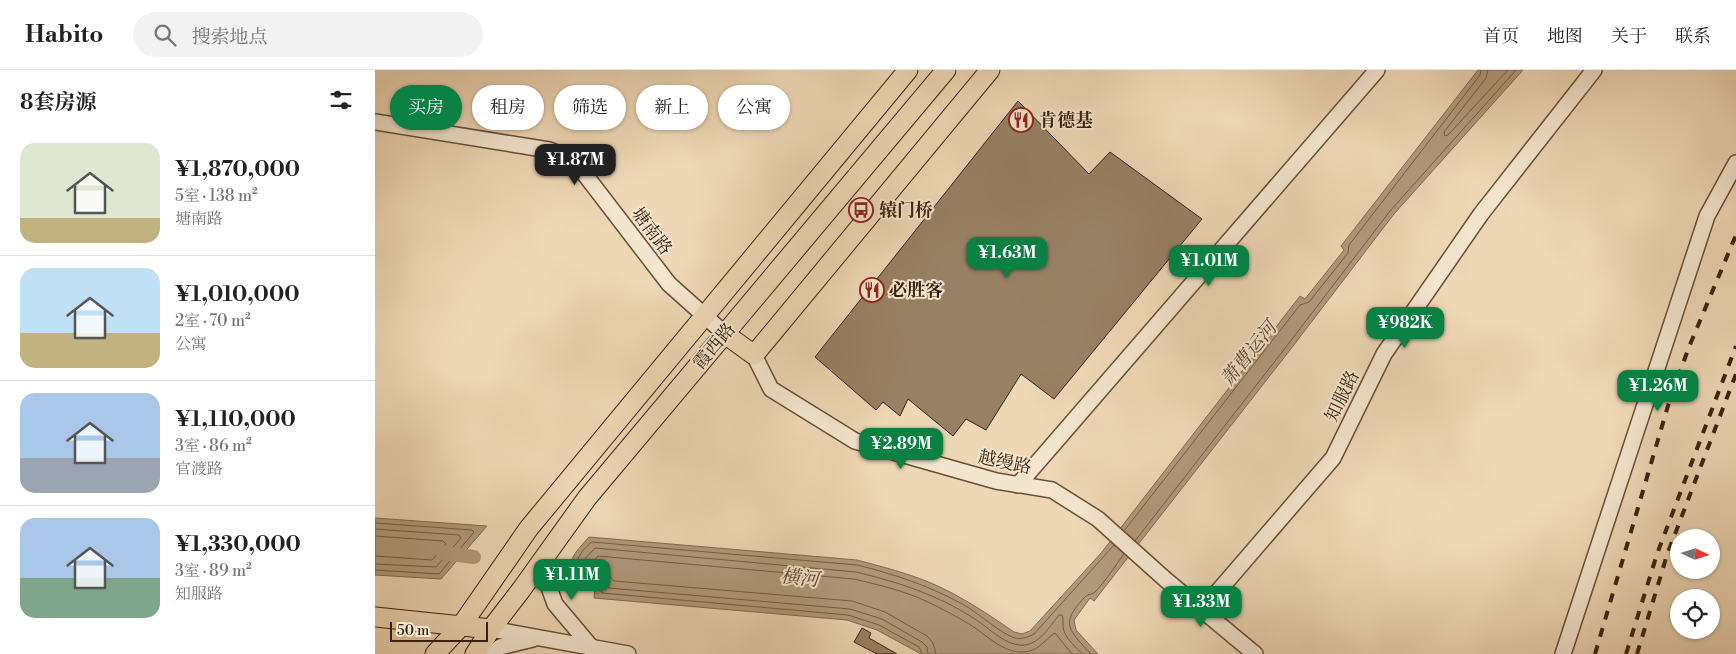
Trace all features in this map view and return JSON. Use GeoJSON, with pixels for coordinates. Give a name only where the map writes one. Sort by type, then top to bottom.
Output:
{"type":"FeatureCollection","features":[{"type":"Feature","properties":{"kind":"main road","name":"霞西路"},"geometry":{"type":"LineString","coordinates":[[435,654],[461,626],[529,528],[908,70]]}},
{"type":"Feature","properties":{"kind":"main road","name":"霞西路"},"geometry":{"type":"LineString","coordinates":[[475,654],[491,629],[587,498],[946,70]]}},
{"type":"Feature","properties":{"kind":"main road"},"geometry":{"type":"LineString","coordinates":[[725,334],[754,356],[990,70]]}},
{"type":"Feature","properties":{"kind":"main road"},"geometry":{"type":"LineString","coordinates":[[375,617],[491,629]]}},
{"type":"Feature","properties":{"kind":"street"},"geometry":{"type":"LineString","coordinates":[[1018,484],[1377,70]]}},
{"type":"Feature","properties":{"kind":"street","name":"知服路"},"geometry":{"type":"LineString","coordinates":[[1202,610],[1333,458],[1384,354],[1481,214],[1595,70]]}},
{"type":"Feature","properties":{"kind":"street","name":"塘南路"},"geometry":{"type":"LineString","coordinates":[[375,122],[549,150],[573,159],[669,284],[725,334]]}},
{"type":"Feature","properties":{"kind":"street"},"geometry":{"type":"LineString","coordinates":[[1563,654],[1707,216],[1736,163]]}},
{"type":"Feature","properties":{"kind":"street","name":"越缦路"},"geometry":{"type":"LineString","coordinates":[[754,356],[771,389],[855,441],[996,481],[1053,490],[1098,519],[1166,580],[1255,654]]}},
{"type":"Feature","properties":{"kind":"street"},"geometry":{"type":"LineString","coordinates":[[545,555],[546,579],[555,604],[592,648]]}},
{"type":"Feature","properties":{"kind":"street"},"geometry":{"type":"LineString","coordinates":[[491,629],[628,654]]}},
{"type":"Feature","properties":{"kind":"street"},"geometry":{"type":"LineString","coordinates":[[493,654],[500,647],[539,638]]}},
{"type":"Feature","properties":{"kind":"water"},"geometry":{"type":"Polygon","coordinates":[[[1478,70],[1523,70],[1394,214],[1094,601],[1090,598],[1074,620],[1076,630],[1098,654],[921,654],[877,630],[847,620],[594,598],[595,587],[574,585],[571,564],[575,554],[589,537],[857,560],[904,573],[942,588],[964,599],[1014,632],[1022,634],[1030,631],[1102,552],[1300,296],[1305,299],[1344,250],[1341,246],[1478,70]]]}},
{"type":"Feature","properties":{"kind":"water"},"geometry":{"type":"Polygon","coordinates":[[[375,518],[487,526],[441,579],[375,575],[375,518]]]}},
{"type":"Feature","properties":{"kind":"building"},"geometry":{"type":"Polygon","coordinates":[[[1018,101],[1089,174],[1110,152],[1202,219],[1054,399],[1021,374],[986,430],[966,419],[953,436],[908,399],[900,416],[883,402],[876,410],[815,357],[1018,101]]]}},
{"type":"Feature","properties":{"kind":"building"},"geometry":{"type":"Polygon","coordinates":[[[862,628],[871,633],[869,638],[897,654],[877,654],[854,642],[862,628]]]}},
{"type":"Feature","properties":{"kind":"waterway","name":"横河"},"geometry":{"type":"LineString","coordinates":[[443,553],[474,557]]}},
{"type":"Feature","properties":{"kind":"railway"},"geometry":{"type":"LineString","coordinates":[[1595,654],[1670,399],[1689,347],[1736,235]]}},
{"type":"Feature","properties":{"kind":"railway"},"geometry":{"type":"LineString","coordinates":[[1626,654],[1657,554],[1736,346]]}},
{"type":"Feature","properties":{"kind":"railway"},"geometry":{"type":"LineString","coordinates":[[1637,654],[1667,555],[1736,374]]}},
{"type":"Feature","properties":{"kind":"place","name":"肯德基"},"geometry":{"type":"Point","coordinates":[1021,120]}},
{"type":"Feature","properties":{"kind":"place","name":"辕门桥"},"geometry":{"type":"Point","coordinates":[861,210]}},
{"type":"Feature","properties":{"kind":"place","name":"必胜客"},"geometry":{"type":"Point","coordinates":[872,290]}},
{"type":"Feature","properties":{"kind":"water label","name":"萧曹运河"},"geometry":{"type":"Point","coordinates":[1248,353]}}]}
